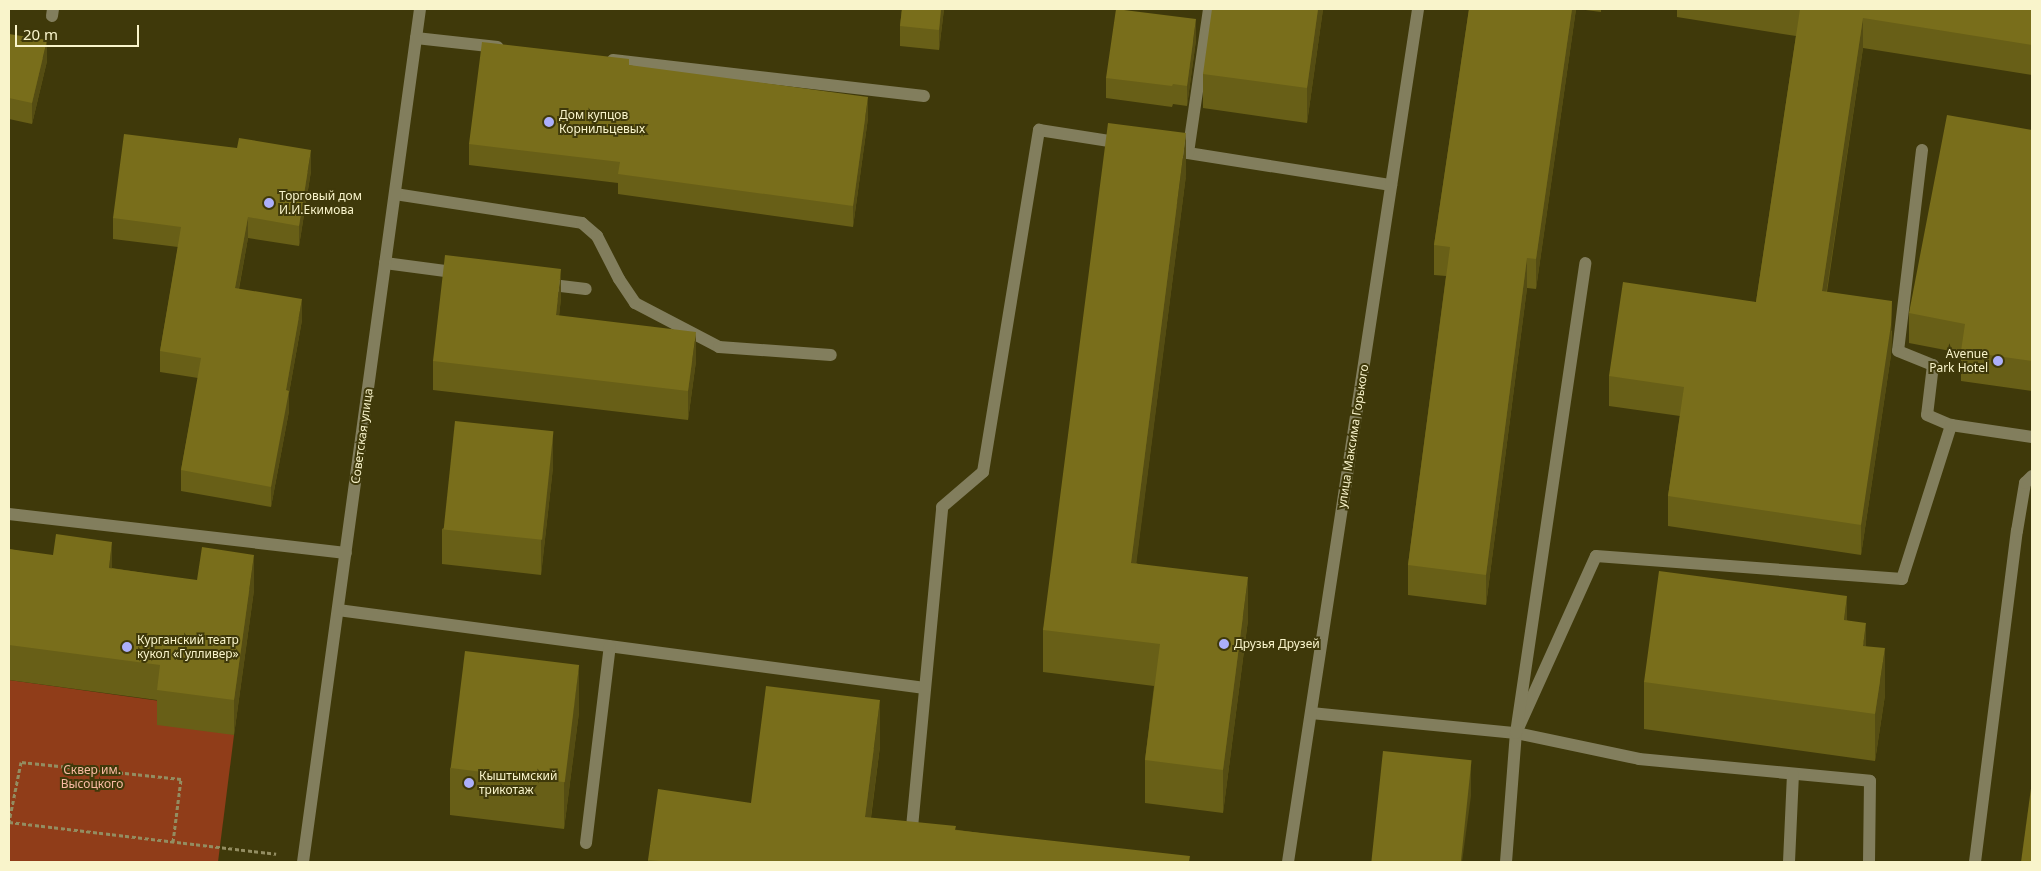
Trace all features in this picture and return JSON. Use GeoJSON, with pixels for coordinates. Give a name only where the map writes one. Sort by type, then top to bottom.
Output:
{"type":"FeatureCollection","features":[{"type":"Feature","properties":{"kind":"street","name":"Советская улица"},"geometry":{"type":"LineString","coordinates":[[304,860],[420,9]]}},
{"type":"Feature","properties":{"kind":"street"},"geometry":{"type":"LineString","coordinates":[[1188,153],[1209,9]]}},
{"type":"Feature","properties":{"kind":"street","name":"улица Максима Горького"},"geometry":{"type":"LineString","coordinates":[[1288,862],[1418,9]]}},
{"type":"Feature","properties":{"kind":"street"},"geometry":{"type":"LineString","coordinates":[[416,38],[510,49]]}},
{"type":"Feature","properties":{"kind":"street"},"geometry":{"type":"LineString","coordinates":[[599,59],[924,96]]}},
{"type":"Feature","properties":{"kind":"street"},"geometry":{"type":"LineString","coordinates":[[921,840],[911,838],[942,507],[984,472],[1039,130],[1132,144]]}},
{"type":"Feature","properties":{"kind":"street"},"geometry":{"type":"LineString","coordinates":[[1160,149],[1391,185]]}},
{"type":"Feature","properties":{"kind":"street"},"geometry":{"type":"LineString","coordinates":[[1922,150],[1898,351],[1933,365],[1927,415],[1951,425],[2032,437]]}},
{"type":"Feature","properties":{"kind":"street"},"geometry":{"type":"LineString","coordinates":[[395,194],[582,223],[597,236],[619,279],[635,303],[719,347],[831,355]]}},
{"type":"Feature","properties":{"kind":"street"},"geometry":{"type":"LineString","coordinates":[[385,263],[472,274]]}},
{"type":"Feature","properties":{"kind":"street"},"geometry":{"type":"LineString","coordinates":[[1506,862],[1516,733],[1585,263]]}},
{"type":"Feature","properties":{"kind":"street"},"geometry":{"type":"LineString","coordinates":[[529,282],[586,290]]}},
{"type":"Feature","properties":{"kind":"street"},"geometry":{"type":"LineString","coordinates":[[1516,733],[1596,556],[1902,579],[1951,425]]}},
{"type":"Feature","properties":{"kind":"street"},"geometry":{"type":"LineString","coordinates":[[1975,862],[2017,531],[2025,483],[2032,476]]}},
{"type":"Feature","properties":{"kind":"street"},"geometry":{"type":"LineString","coordinates":[[9,514],[346,553]]}},
{"type":"Feature","properties":{"kind":"street"},"geometry":{"type":"LineString","coordinates":[[338,610],[925,688]]}},
{"type":"Feature","properties":{"kind":"street"},"geometry":{"type":"LineString","coordinates":[[586,843],[610,646]]}},
{"type":"Feature","properties":{"kind":"street"},"geometry":{"type":"LineString","coordinates":[[1311,713],[1516,733],[1639,759],[1870,781],[1869,862]]}},
{"type":"Feature","properties":{"kind":"street"},"geometry":{"type":"LineString","coordinates":[[1789,862],[1793,775]]}},
{"type":"Feature","properties":{"kind":"path"},"geometry":{"type":"LineString","coordinates":[[173,842],[180,780],[21,762],[9,822],[304,860]]}},
{"type":"Feature","properties":{"kind":"green space","name":"Сквер им. Высоцкого"},"geometry":{"type":"Polygon","coordinates":[[[9,680],[160,701],[234,735],[218,862],[9,862],[9,680]]]}},
{"type":"Feature","properties":{"kind":"building"},"geometry":{"type":"Polygon","coordinates":[[[902,9],[941,9],[939,30],[900,26],[902,9]]]}},
{"type":"Feature","properties":{"kind":"building"},"geometry":{"type":"Polygon","coordinates":[[[1116,9],[1196,19],[1187,86],[1106,78],[1116,9]]]}},
{"type":"Feature","properties":{"kind":"building"},"geometry":{"type":"Polygon","coordinates":[[[1212,9],[1318,9],[1307,88],[1203,74],[1212,9]]]}},
{"type":"Feature","properties":{"kind":"building"},"geometry":{"type":"Polygon","coordinates":[[[1469,9],[1572,9],[1536,259],[1527,258],[1486,575],[1408,565],[1450,247],[1434,245],[1469,9]]]}},
{"type":"Feature","properties":{"kind":"building"},"geometry":{"type":"Polygon","coordinates":[[[1800,9],[2032,9],[2032,45],[1863,18],[1822,291],[1892,301],[1891,325],[1861,525],[1668,496],[1684,387],[1609,376],[1623,282],[1756,302],[1800,9]]]}},
{"type":"Feature","properties":{"kind":"building"},"geometry":{"type":"Polygon","coordinates":[[[9,34],[47,40],[32,103],[9,98],[9,34]]]}},
{"type":"Feature","properties":{"kind":"building"},"geometry":{"type":"Polygon","coordinates":[[[482,42],[629,59],[629,65],[868,97],[853,206],[618,174],[620,162],[469,144],[482,42]]]}},
{"type":"Feature","properties":{"kind":"building"},"geometry":{"type":"Polygon","coordinates":[[[1947,115],[2032,130],[2032,361],[1961,351],[1965,324],[1909,313],[1947,115]]]}},
{"type":"Feature","properties":{"kind":"building"},"geometry":{"type":"Polygon","coordinates":[[[1108,123],[1186,133],[1131,563],[1248,577],[1223,770],[1145,760],[1160,644],[1043,630],[1108,123]]]}},
{"type":"Feature","properties":{"kind":"building"},"geometry":{"type":"Polygon","coordinates":[[[124,134],[237,148],[239,138],[311,150],[299,226],[248,217],[235,288],[302,299],[286,390],[289,391],[271,487],[181,470],[201,358],[160,351],[181,227],[113,218],[124,134]]]}},
{"type":"Feature","properties":{"kind":"building"},"geometry":{"type":"Polygon","coordinates":[[[445,255],[561,269],[556,315],[696,332],[688,391],[433,361],[445,255]]]}},
{"type":"Feature","properties":{"kind":"building"},"geometry":{"type":"Polygon","coordinates":[[[455,421],[553,431],[542,540],[444,529],[455,421]]]}},
{"type":"Feature","properties":{"kind":"building","name":"Курганский театр кукол «Гулливер»"},"geometry":{"type":"Polygon","coordinates":[[[56,534],[112,542],[109,568],[197,580],[202,547],[254,555],[234,700],[157,690],[160,665],[9,645],[9,549],[53,555],[56,534]]]}},
{"type":"Feature","properties":{"kind":"building"},"geometry":{"type":"Polygon","coordinates":[[[1659,571],[1847,596],[1844,620],[1866,623],[1863,646],[1885,648],[1875,714],[1644,682],[1659,571]]]}},
{"type":"Feature","properties":{"kind":"building"},"geometry":{"type":"Polygon","coordinates":[[[465,651],[579,665],[565,782],[451,768],[465,651]]]}},
{"type":"Feature","properties":{"kind":"building"},"geometry":{"type":"Polygon","coordinates":[[[766,686],[880,700],[865,817],[956,826],[955,830],[1190,856],[1189,862],[670,862],[648,860],[658,789],[751,803],[766,686]]]}},
{"type":"Feature","properties":{"kind":"building"},"geometry":{"type":"Polygon","coordinates":[[[1383,751],[1472,760],[1461,862],[1371,862],[1383,751]]]}},
{"type":"Feature","properties":{"kind":"building"},"geometry":{"type":"Polygon","coordinates":[[[2032,781],[2032,862],[2021,862],[2032,781]]]}},
{"type":"Feature","properties":{"kind":"place","name":"Дом купцов Корнильцевых"},"geometry":{"type":"Point","coordinates":[549,122]}},
{"type":"Feature","properties":{"kind":"place","name":"Торговый дом И.И.Екимова"},"geometry":{"type":"Point","coordinates":[269,203]}},
{"type":"Feature","properties":{"kind":"place","name":"Avenue Park Hotel"},"geometry":{"type":"Point","coordinates":[1998,361]}},
{"type":"Feature","properties":{"kind":"place","name":"Друзья Друзей"},"geometry":{"type":"Point","coordinates":[1224,644]}},
{"type":"Feature","properties":{"kind":"place","name":"Курганский театр кукол «Гулливер»"},"geometry":{"type":"Point","coordinates":[127,647]}},
{"type":"Feature","properties":{"kind":"place","name":"Кыштымский трикотаж"},"geometry":{"type":"Point","coordinates":[469,783]}}]}
